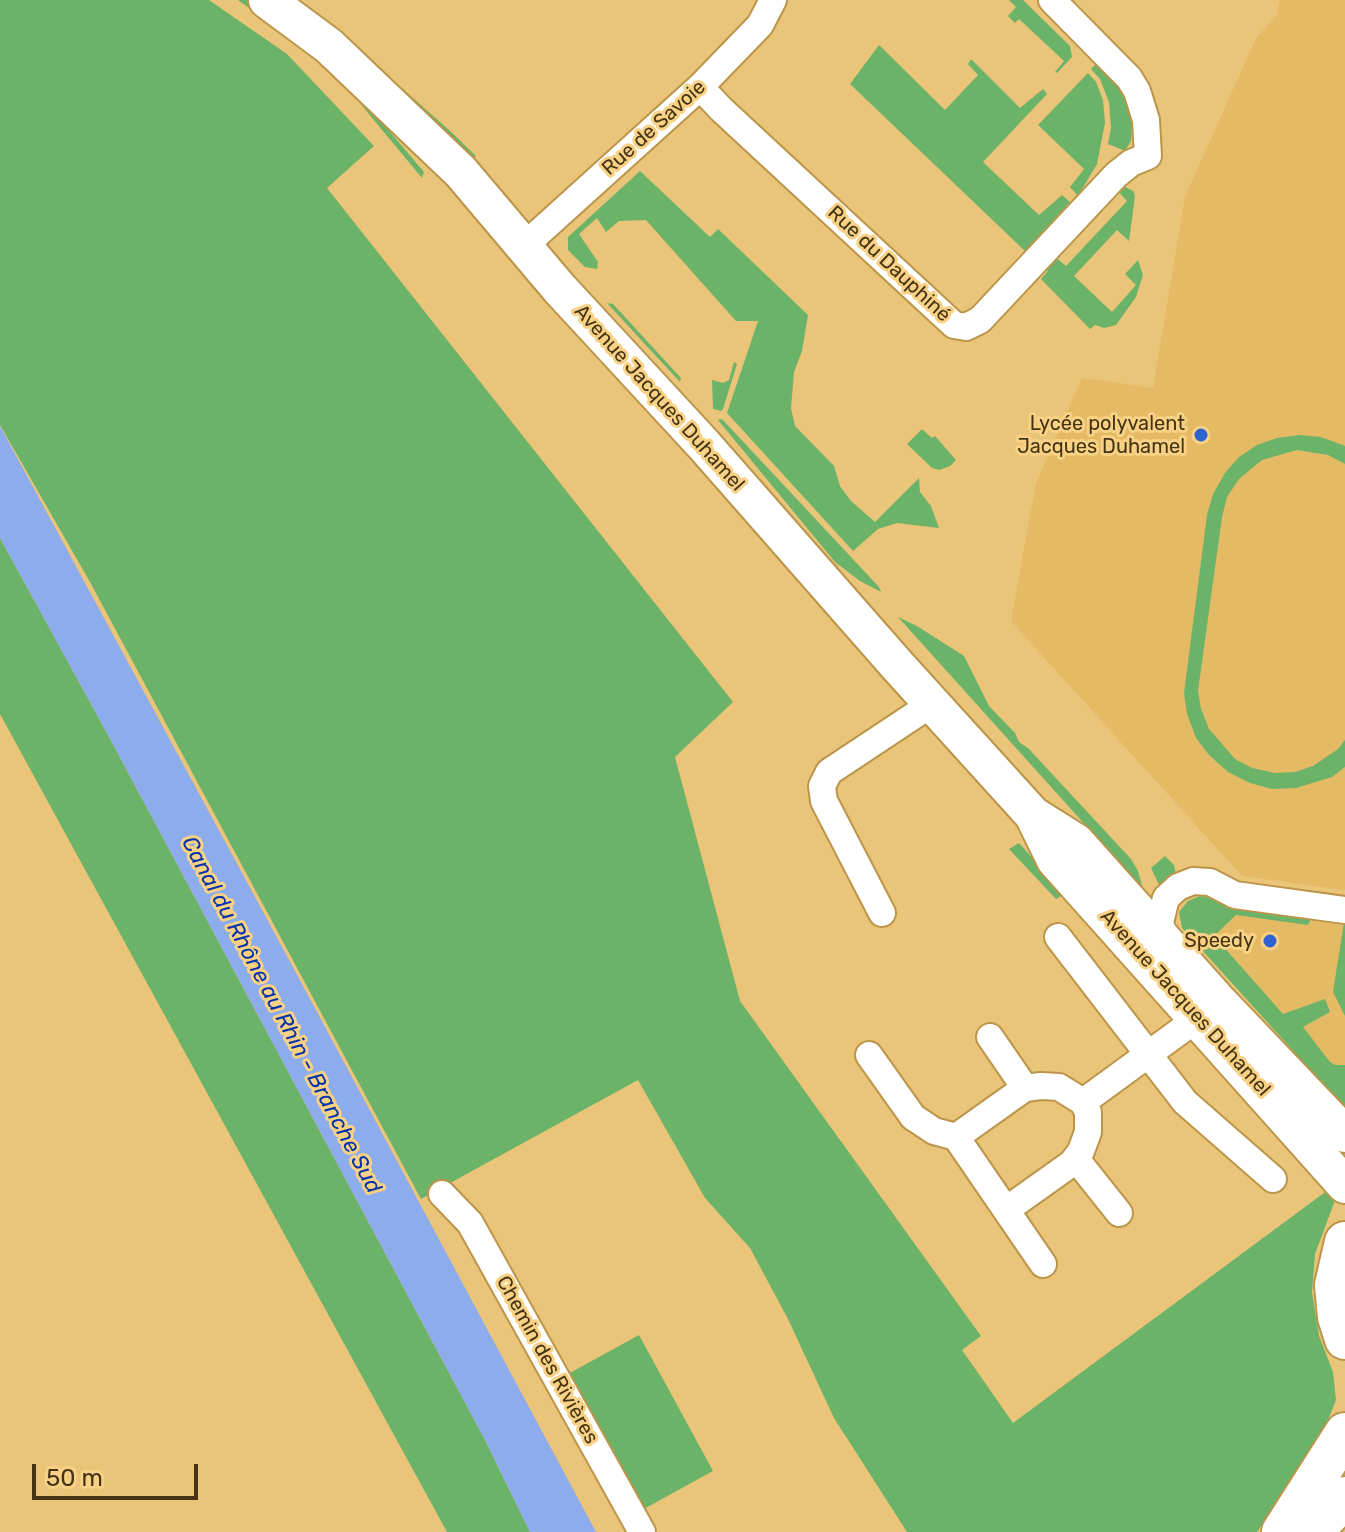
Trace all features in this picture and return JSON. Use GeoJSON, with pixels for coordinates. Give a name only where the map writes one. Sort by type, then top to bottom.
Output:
{"type":"FeatureCollection","features":[{"type":"Feature","properties":{"kind":"main road","name":"Avenue Jacques Duhamel"},"geometry":{"type":"LineString","coordinates":[[267,0],[360,73],[461,172],[559,288],[704,445],[1033,815],[1055,860],[1209,1010],[1345,1134]]}},
{"type":"Feature","properties":{"kind":"main road","name":"Avenue Jacques Duhamel"},"geometry":{"type":"LineString","coordinates":[[1033,815],[1076,842],[1166,942],[1209,1010],[1345,1185]]}},
{"type":"Feature","properties":{"kind":"main road"},"geometry":{"type":"LineString","coordinates":[[1345,1242],[1335,1285],[1338,1317],[1345,1339]]}},
{"type":"Feature","properties":{"kind":"main road"},"geometry":{"type":"LineString","coordinates":[[1282,1532],[1345,1433]]}},
{"type":"Feature","properties":{"kind":"main road"},"geometry":{"type":"LineString","coordinates":[[1312,1532],[1345,1497]]}},
{"type":"Feature","properties":{"kind":"street","name":"Rue de Savoie"},"geometry":{"type":"LineString","coordinates":[[524,246],[700,87],[760,25],[773,0]]}},
{"type":"Feature","properties":{"kind":"street","name":"Rue du Dauphiné"},"geometry":{"type":"LineString","coordinates":[[700,87],[954,325],[973,326],[1116,175],[1131,163],[1148,156],[1146,120],[1137,91],[1129,78],[1052,0]]}},
{"type":"Feature","properties":{"kind":"street"},"geometry":{"type":"LineString","coordinates":[[882,913],[824,801],[822,786],[829,772],[933,703]]}},
{"type":"Feature","properties":{"kind":"street","name":"Avenue Jacques Duhamel"},"geometry":{"type":"LineString","coordinates":[[1166,942],[1160,922],[1166,898],[1178,887],[1193,881],[1210,882],[1235,895],[1345,910]]}},
{"type":"Feature","properties":{"kind":"street"},"geometry":{"type":"LineString","coordinates":[[1058,937],[1185,1102],[1273,1179]]}},
{"type":"Feature","properties":{"kind":"street"},"geometry":{"type":"LineString","coordinates":[[1083,1102],[1209,1010]]}},
{"type":"Feature","properties":{"kind":"street"},"geometry":{"type":"LineString","coordinates":[[990,1037],[1025,1088]]}},
{"type":"Feature","properties":{"kind":"street"},"geometry":{"type":"LineString","coordinates":[[869,1055],[913,1117],[934,1131],[956,1137],[1043,1264]]}},
{"type":"Feature","properties":{"kind":"street"},"geometry":{"type":"LineString","coordinates":[[956,1137],[1025,1088],[1059,1087],[1083,1102],[1088,1112],[1088,1132],[1076,1159],[1006,1210]]}},
{"type":"Feature","properties":{"kind":"street"},"geometry":{"type":"LineString","coordinates":[[1076,1159],[1119,1213]]}},
{"type":"Feature","properties":{"kind":"street","name":"Chemin des Rivières"},"geometry":{"type":"LineString","coordinates":[[442,1194],[470,1223],[642,1532]]}},
{"type":"Feature","properties":{"kind":"shaded area","name":"Lycée polyvalent Jacques Duhamel"},"geometry":{"type":"Polygon","coordinates":[[[1280,0],[1345,0],[1345,890],[1242,876],[1011,621],[1036,483],[1082,378],[1153,388],[1185,197],[1256,38],[1277,15],[1280,0]]]}},
{"type":"Feature","properties":{"kind":"shaded area"},"geometry":{"type":"Polygon","coordinates":[[[1186,908],[1345,918],[1345,1087],[1186,908]]]}},
{"type":"Feature","properties":{"kind":"green space"},"geometry":{"type":"Polygon","coordinates":[[[0,0],[209,0],[287,54],[374,146],[327,188],[733,702],[675,757],[740,1001],[981,1336],[962,1350],[1013,1423],[1332,1187],[1334,1203],[1315,1254],[1312,1292],[1319,1336],[1333,1372],[1336,1400],[1324,1430],[1257,1532],[907,1532],[834,1418],[788,1319],[750,1248],[705,1198],[638,1080],[421,1199],[90,582],[0,425],[0,0]]]}},
{"type":"Feature","properties":{"kind":"green space"},"geometry":{"type":"Polygon","coordinates":[[[238,0],[248,0],[263,10],[347,81],[424,172],[422,178],[344,84],[301,46],[238,0]]]}},
{"type":"Feature","properties":{"kind":"green space"},"geometry":{"type":"Polygon","coordinates":[[[1009,0],[1023,0],[1070,46],[1072,57],[1057,73],[1064,61],[1019,19],[1015,23],[1008,16],[1016,7],[1009,0]]]}},
{"type":"Feature","properties":{"kind":"green space"},"geometry":{"type":"Polygon","coordinates":[[[341,34],[449,130],[476,156],[472,160],[341,34]]]}},
{"type":"Feature","properties":{"kind":"green space"},"geometry":{"type":"Polygon","coordinates":[[[879,45],[945,110],[978,75],[968,64],[971,59],[1020,108],[1043,89],[1047,94],[983,162],[1039,215],[1062,195],[1070,202],[1025,251],[850,84],[879,45]]]}},
{"type":"Feature","properties":{"kind":"green space"},"geometry":{"type":"Polygon","coordinates":[[[1099,61],[1122,89],[1133,117],[1131,141],[1125,151],[1108,144],[1111,128],[1109,102],[1100,79],[1091,69],[1099,61]]]}},
{"type":"Feature","properties":{"kind":"green space"},"geometry":{"type":"Polygon","coordinates":[[[1088,73],[1096,82],[1103,100],[1105,123],[1097,164],[1078,196],[1070,187],[1084,169],[1038,125],[1088,73]]]}},
{"type":"Feature","properties":{"kind":"green space"},"geometry":{"type":"Polygon","coordinates":[[[640,171],[710,237],[718,229],[808,315],[802,351],[794,372],[791,408],[795,426],[834,466],[840,486],[851,501],[875,522],[919,478],[920,492],[931,506],[939,528],[897,523],[878,529],[853,551],[727,413],[758,321],[736,321],[646,220],[619,221],[606,232],[597,218],[579,234],[598,262],[597,269],[585,267],[568,250],[568,237],[640,171]]]}},
{"type":"Feature","properties":{"kind":"green space"},"geometry":{"type":"Polygon","coordinates":[[[1125,187],[1135,196],[1129,241],[1117,230],[1074,276],[1112,312],[1136,285],[1125,274],[1138,260],[1143,275],[1136,297],[1116,325],[1104,328],[1095,325],[1090,329],[1041,279],[1048,271],[1044,267],[1053,255],[1066,266],[1127,201],[1115,188],[1125,187]]]}},
{"type":"Feature","properties":{"kind":"green space"},"geometry":{"type":"Polygon","coordinates":[[[607,303],[613,304],[681,378],[680,382],[607,303]]]}},
{"type":"Feature","properties":{"kind":"green space"},"geometry":{"type":"Polygon","coordinates":[[[734,362],[737,364],[723,409],[713,409],[712,380],[723,383],[729,380],[734,362]]]}},
{"type":"Feature","properties":{"kind":"green space"},"geometry":{"type":"Polygon","coordinates":[[[722,419],[881,592],[835,562],[718,420],[722,419]]]}},
{"type":"Feature","properties":{"kind":"green space"},"geometry":{"type":"Polygon","coordinates":[[[922,429],[932,438],[935,436],[956,460],[950,466],[939,470],[932,468],[907,444],[922,429]]]}},
{"type":"Feature","properties":{"kind":"green space"},"geometry":{"type":"Polygon","coordinates":[[[1300,435],[1321,437],[1345,446],[1345,464],[1328,455],[1297,450],[1262,460],[1239,479],[1227,497],[1198,691],[1209,729],[1235,759],[1252,768],[1275,773],[1295,772],[1313,766],[1338,749],[1345,740],[1345,767],[1332,777],[1296,788],[1272,789],[1228,772],[1209,755],[1196,738],[1187,714],[1184,693],[1207,515],[1213,494],[1239,457],[1257,445],[1300,435]]]}},
{"type":"Feature","properties":{"kind":"green space"},"geometry":{"type":"Polygon","coordinates":[[[0,538],[485,1440],[530,1532],[447,1532],[0,714],[0,538]]]}},
{"type":"Feature","properties":{"kind":"green space"},"geometry":{"type":"Polygon","coordinates":[[[898,617],[964,656],[989,706],[1015,733],[1019,742],[1131,859],[1143,889],[898,617]]]}},
{"type":"Feature","properties":{"kind":"green space"},"geometry":{"type":"Polygon","coordinates":[[[1019,843],[1065,894],[1056,899],[1009,849],[1019,843]]]}},
{"type":"Feature","properties":{"kind":"green space"},"geometry":{"type":"Polygon","coordinates":[[[1165,856],[1174,865],[1176,874],[1160,887],[1151,868],[1165,856]]]}},
{"type":"Feature","properties":{"kind":"green space"},"geometry":{"type":"Polygon","coordinates":[[[1200,896],[1308,911],[1312,917],[1308,925],[1236,915],[1214,936],[1283,1014],[1325,999],[1330,1012],[1303,1027],[1330,1062],[1345,1065],[1345,1108],[1182,928],[1179,912],[1188,901],[1200,896]]]}},
{"type":"Feature","properties":{"kind":"green space"},"geometry":{"type":"Polygon","coordinates":[[[1345,916],[1345,1016],[1333,992],[1345,916]]]}},
{"type":"Feature","properties":{"kind":"green space"},"geometry":{"type":"Polygon","coordinates":[[[639,1335],[713,1471],[642,1510],[568,1374],[639,1335]]]}},
{"type":"Feature","properties":{"kind":"water","name":"Canal du Rhône au Rhin - Branche Sud"},"geometry":{"type":"Polygon","coordinates":[[[0,426],[596,1532],[530,1532],[485,1440],[0,538],[0,426]]]}},
{"type":"Feature","properties":{"kind":"place","name":"Lycée polyvalent Jacques Duhamel"},"geometry":{"type":"Point","coordinates":[1201,435]}},
{"type":"Feature","properties":{"kind":"place","name":"Speedy"},"geometry":{"type":"Point","coordinates":[1270,941]}}]}
